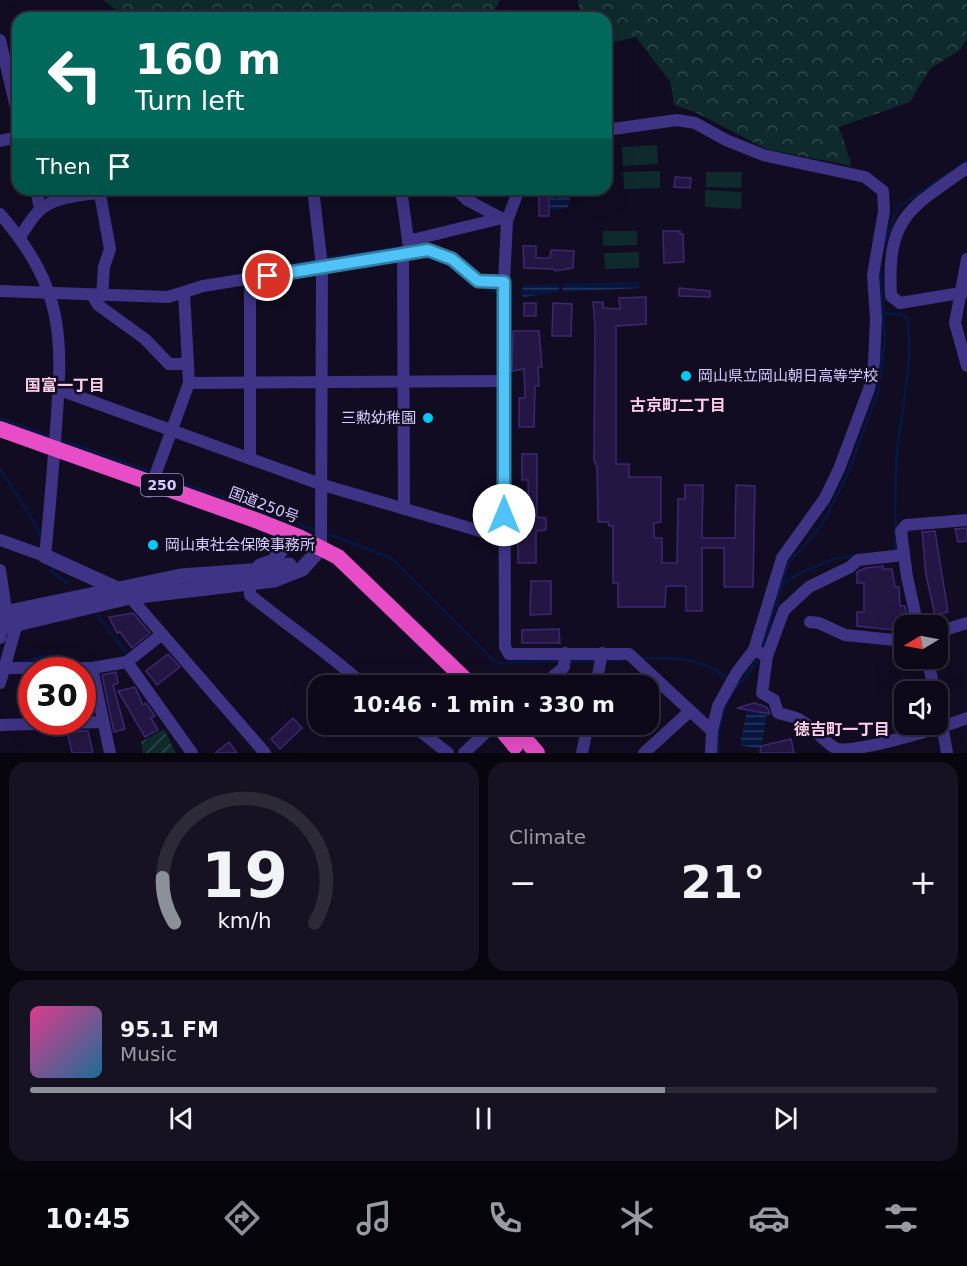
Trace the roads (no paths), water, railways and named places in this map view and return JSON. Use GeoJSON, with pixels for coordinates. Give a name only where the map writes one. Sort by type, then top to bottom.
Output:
{"type":"FeatureCollection","features":[{"type":"Feature","properties":{"kind":"highway","name":"国道250号"},"geometry":{"type":"LineString","coordinates":[[0,429],[54,453],[290,534],[363,593],[447,675]]}},
{"type":"Feature","properties":{"kind":"highway","name":"国道250号"},"geometry":{"type":"LineString","coordinates":[[0,439],[54,453]]}},
{"type":"Feature","properties":{"kind":"highway","name":"国道250号"},"geometry":{"type":"LineString","coordinates":[[151,487],[314,553],[338,557],[461,675]]}},
{"type":"Feature","properties":{"kind":"highway"},"geometry":{"type":"LineString","coordinates":[[506,735],[522,753]]}},
{"type":"Feature","properties":{"kind":"highway"},"geometry":{"type":"LineString","coordinates":[[521,735],[537,753]]}},
{"type":"Feature","properties":{"kind":"street"},"geometry":{"type":"LineString","coordinates":[[0,40],[12,91]]}},
{"type":"Feature","properties":{"kind":"street"},"geometry":{"type":"LineString","coordinates":[[612,129],[677,120],[696,123],[726,140],[773,159],[865,177],[883,191],[881,273],[874,362],[869,389],[839,469],[825,498],[782,558],[761,653],[762,693],[774,700],[778,713],[801,720],[837,749],[851,752],[917,735]]}},
{"type":"Feature","properties":{"kind":"street"},"geometry":{"type":"LineString","coordinates":[[881,273],[889,259],[899,226],[912,208],[967,168]]}},
{"type":"Feature","properties":{"kind":"street"},"geometry":{"type":"LineString","coordinates":[[37,195],[40,209]]}},
{"type":"Feature","properties":{"kind":"street"},"geometry":{"type":"LineString","coordinates":[[20,237],[40,209],[69,195]]}},
{"type":"Feature","properties":{"kind":"street"},"geometry":{"type":"LineString","coordinates":[[100,195],[110,249],[104,267],[98,305],[145,339],[169,364],[188,364]]}},
{"type":"Feature","properties":{"kind":"street"},"geometry":{"type":"LineString","coordinates":[[124,593],[250,583],[286,577],[302,569],[314,553],[322,484],[322,383],[321,262],[314,195]]}},
{"type":"Feature","properties":{"kind":"street"},"geometry":{"type":"LineString","coordinates":[[402,195],[408,248],[404,509]]}},
{"type":"Feature","properties":{"kind":"street"},"geometry":{"type":"LineString","coordinates":[[463,195],[505,219]]}},
{"type":"Feature","properties":{"kind":"street"},"geometry":{"type":"LineString","coordinates":[[513,195],[505,219],[493,282],[505,381],[505,647],[509,654],[565,659],[602,658],[629,654],[712,731]]}},
{"type":"Feature","properties":{"kind":"street"},"geometry":{"type":"LineString","coordinates":[[0,214],[20,237],[35,260],[48,291],[58,328],[61,359],[60,390],[45,556]]}},
{"type":"Feature","properties":{"kind":"street"},"geometry":{"type":"LineString","coordinates":[[0,291],[168,297],[321,262],[408,248],[505,219]]}},
{"type":"Feature","properties":{"kind":"street"},"geometry":{"type":"LineString","coordinates":[[408,248],[437,252],[493,282]]}},
{"type":"Feature","properties":{"kind":"street"},"geometry":{"type":"LineString","coordinates":[[967,259],[963,293],[955,323],[967,366]]}},
{"type":"Feature","properties":{"kind":"street"},"geometry":{"type":"LineString","coordinates":[[881,273],[891,296],[900,303],[963,293]]}},
{"type":"Feature","properties":{"kind":"street"},"geometry":{"type":"LineString","coordinates":[[250,279],[250,458]]}},
{"type":"Feature","properties":{"kind":"street"},"geometry":{"type":"LineString","coordinates":[[151,487],[189,383],[184,292]]}},
{"type":"Feature","properties":{"kind":"street"},"geometry":{"type":"LineString","coordinates":[[189,383],[505,381]]}},
{"type":"Feature","properties":{"kind":"street"},"geometry":{"type":"LineString","coordinates":[[60,390],[322,484],[504,538]]}},
{"type":"Feature","properties":{"kind":"street"},"geometry":{"type":"LineString","coordinates":[[916,615],[901,531],[906,525],[967,520]]}},
{"type":"Feature","properties":{"kind":"street"},"geometry":{"type":"LineString","coordinates":[[0,540],[45,556],[124,593],[265,753]]}},
{"type":"Feature","properties":{"kind":"street"},"geometry":{"type":"LineString","coordinates":[[237,572],[274,561],[280,550],[281,540]]}},
{"type":"Feature","properties":{"kind":"street"},"geometry":{"type":"LineString","coordinates":[[4,624],[181,576],[284,567],[314,553]]}},
{"type":"Feature","properties":{"kind":"street"},"geometry":{"type":"LineString","coordinates":[[711,753],[712,731],[725,691],[761,653],[784,610],[809,587],[858,561],[904,555]]}},
{"type":"Feature","properties":{"kind":"street"},"geometry":{"type":"LineString","coordinates":[[0,570],[4,624],[0,683]]}},
{"type":"Feature","properties":{"kind":"street"},"geometry":{"type":"LineString","coordinates":[[250,583],[250,595],[291,628],[330,654],[353,675]]}},
{"type":"Feature","properties":{"kind":"street"},"geometry":{"type":"LineString","coordinates":[[810,622],[819,623],[845,636],[894,640]]}},
{"type":"Feature","properties":{"kind":"street"},"geometry":{"type":"LineString","coordinates":[[948,629],[967,623]]}},
{"type":"Feature","properties":{"kind":"street"},"geometry":{"type":"LineString","coordinates":[[96,668],[127,662],[162,634]]}},
{"type":"Feature","properties":{"kind":"street"},"geometry":{"type":"LineString","coordinates":[[598,675],[602,658]]}},
{"type":"Feature","properties":{"kind":"street"},"geometry":{"type":"LineString","coordinates":[[551,675],[565,659]]}},
{"type":"Feature","properties":{"kind":"street"},"geometry":{"type":"LineString","coordinates":[[127,662],[192,753]]}},
{"type":"Feature","properties":{"kind":"street"},"geometry":{"type":"LineString","coordinates":[[2,668],[18,668]]}},
{"type":"Feature","properties":{"kind":"street"},"geometry":{"type":"LineString","coordinates":[[96,690],[110,753]]}},
{"type":"Feature","properties":{"kind":"street"},"geometry":{"type":"LineString","coordinates":[[644,753],[690,711]]}},
{"type":"Feature","properties":{"kind":"street"},"geometry":{"type":"LineString","coordinates":[[948,725],[967,718]]}},
{"type":"Feature","properties":{"kind":"street"},"geometry":{"type":"LineString","coordinates":[[0,725],[102,722]]}},
{"type":"Feature","properties":{"kind":"street"},"geometry":{"type":"LineString","coordinates":[[425,735],[448,753]]}},
{"type":"Feature","properties":{"kind":"street"},"geometry":{"type":"LineString","coordinates":[[464,753],[484,735]]}},
{"type":"Feature","properties":{"kind":"street"},"geometry":{"type":"LineString","coordinates":[[582,753],[586,735]]}},
{"type":"Feature","properties":{"kind":"street"},"geometry":{"type":"LineString","coordinates":[[945,735],[947,753]]}},
{"type":"Feature","properties":{"kind":"water"},"geometry":{"type":"Polygon","coordinates":[[[550,195],[556,199],[563,195],[571,195],[568,207],[558,211],[550,208],[550,195]]]}},
{"type":"Feature","properties":{"kind":"water"},"geometry":{"type":"Polygon","coordinates":[[[639,282],[640,288],[563,292],[562,284],[639,282]]]}},
{"type":"Feature","properties":{"kind":"water"},"geometry":{"type":"Polygon","coordinates":[[[559,284],[559,292],[524,297],[520,293],[524,285],[559,284]]]}},
{"type":"Feature","properties":{"kind":"water"},"geometry":{"type":"Polygon","coordinates":[[[747,710],[767,714],[761,749],[740,745],[747,710]]]}},
{"type":"Feature","properties":{"kind":"waterway"},"geometry":{"type":"LineString","coordinates":[[883,250],[897,208],[967,161]]}},
{"type":"Feature","properties":{"kind":"waterway"},"geometry":{"type":"LineString","coordinates":[[414,245],[429,245]]}},
{"type":"Feature","properties":{"kind":"waterway"},"geometry":{"type":"LineString","coordinates":[[325,258],[402,247]]}},
{"type":"Feature","properties":{"kind":"waterway"},"geometry":{"type":"LineString","coordinates":[[246,273],[319,259]]}},
{"type":"Feature","properties":{"kind":"waterway"},"geometry":{"type":"LineString","coordinates":[[762,650],[789,562],[822,525],[848,473],[878,392],[885,339],[880,265]]}},
{"type":"Feature","properties":{"kind":"waterway"},"geometry":{"type":"LineString","coordinates":[[487,284],[491,291],[498,291]]}},
{"type":"Feature","properties":{"kind":"waterway"},"geometry":{"type":"LineString","coordinates":[[884,313],[900,314],[907,318],[909,335],[908,369],[896,467],[896,551]]}},
{"type":"Feature","properties":{"kind":"waterway"},"geometry":{"type":"LineString","coordinates":[[0,418],[51,437]]}},
{"type":"Feature","properties":{"kind":"waterway"},"geometry":{"type":"LineString","coordinates":[[60,440],[152,472]]}},
{"type":"Feature","properties":{"kind":"waterway"},"geometry":{"type":"LineString","coordinates":[[0,469],[36,525],[42,540]]}},
{"type":"Feature","properties":{"kind":"waterway"},"geometry":{"type":"LineString","coordinates":[[173,480],[318,531]]}},
{"type":"Feature","properties":{"kind":"waterway"},"geometry":{"type":"LineString","coordinates":[[328,534],[391,558],[496,663],[560,661]]}},
{"type":"Feature","properties":{"kind":"waterway"},"geometry":{"type":"LineString","coordinates":[[782,585],[800,573],[836,558],[857,556]]}},
{"type":"Feature","properties":{"kind":"waterway"},"geometry":{"type":"LineString","coordinates":[[52,564],[53,573],[68,583]]}},
{"type":"Feature","properties":{"kind":"waterway"},"geometry":{"type":"LineString","coordinates":[[98,616],[128,655]]}},
{"type":"Feature","properties":{"kind":"waterway"},"geometry":{"type":"LineString","coordinates":[[42,657],[49,655]]}},
{"type":"Feature","properties":{"kind":"waterway"},"geometry":{"type":"LineString","coordinates":[[719,753],[720,727],[724,709],[732,693],[760,656]]}},
{"type":"Feature","properties":{"kind":"waterway"},"geometry":{"type":"LineString","coordinates":[[642,659],[666,658],[696,662],[726,677]]}},
{"type":"Feature","properties":{"kind":"waterway"},"geometry":{"type":"LineString","coordinates":[[603,660],[620,660]]}},
{"type":"Feature","properties":{"kind":"waterway"},"geometry":{"type":"LineString","coordinates":[[567,661],[596,661]]}},
{"type":"Feature","properties":{"kind":"place","name":"岡山県立岡山朝日高等学校"},"geometry":{"type":"Point","coordinates":[686,376]}},
{"type":"Feature","properties":{"kind":"place","name":"三勲幼稚園"},"geometry":{"type":"Point","coordinates":[428,418]}},
{"type":"Feature","properties":{"kind":"place","name":"岡山東社会保険事務所"},"geometry":{"type":"Point","coordinates":[153,545]}},
{"type":"Feature","properties":{"kind":"district","name":"国富一丁目"},"geometry":{"type":"Point","coordinates":[65,385]}},
{"type":"Feature","properties":{"kind":"district","name":"古京町二丁目"},"geometry":{"type":"Point","coordinates":[678,405]}},
{"type":"Feature","properties":{"kind":"district","name":"徳吉町一丁目"},"geometry":{"type":"Point","coordinates":[842,729]}}]}
